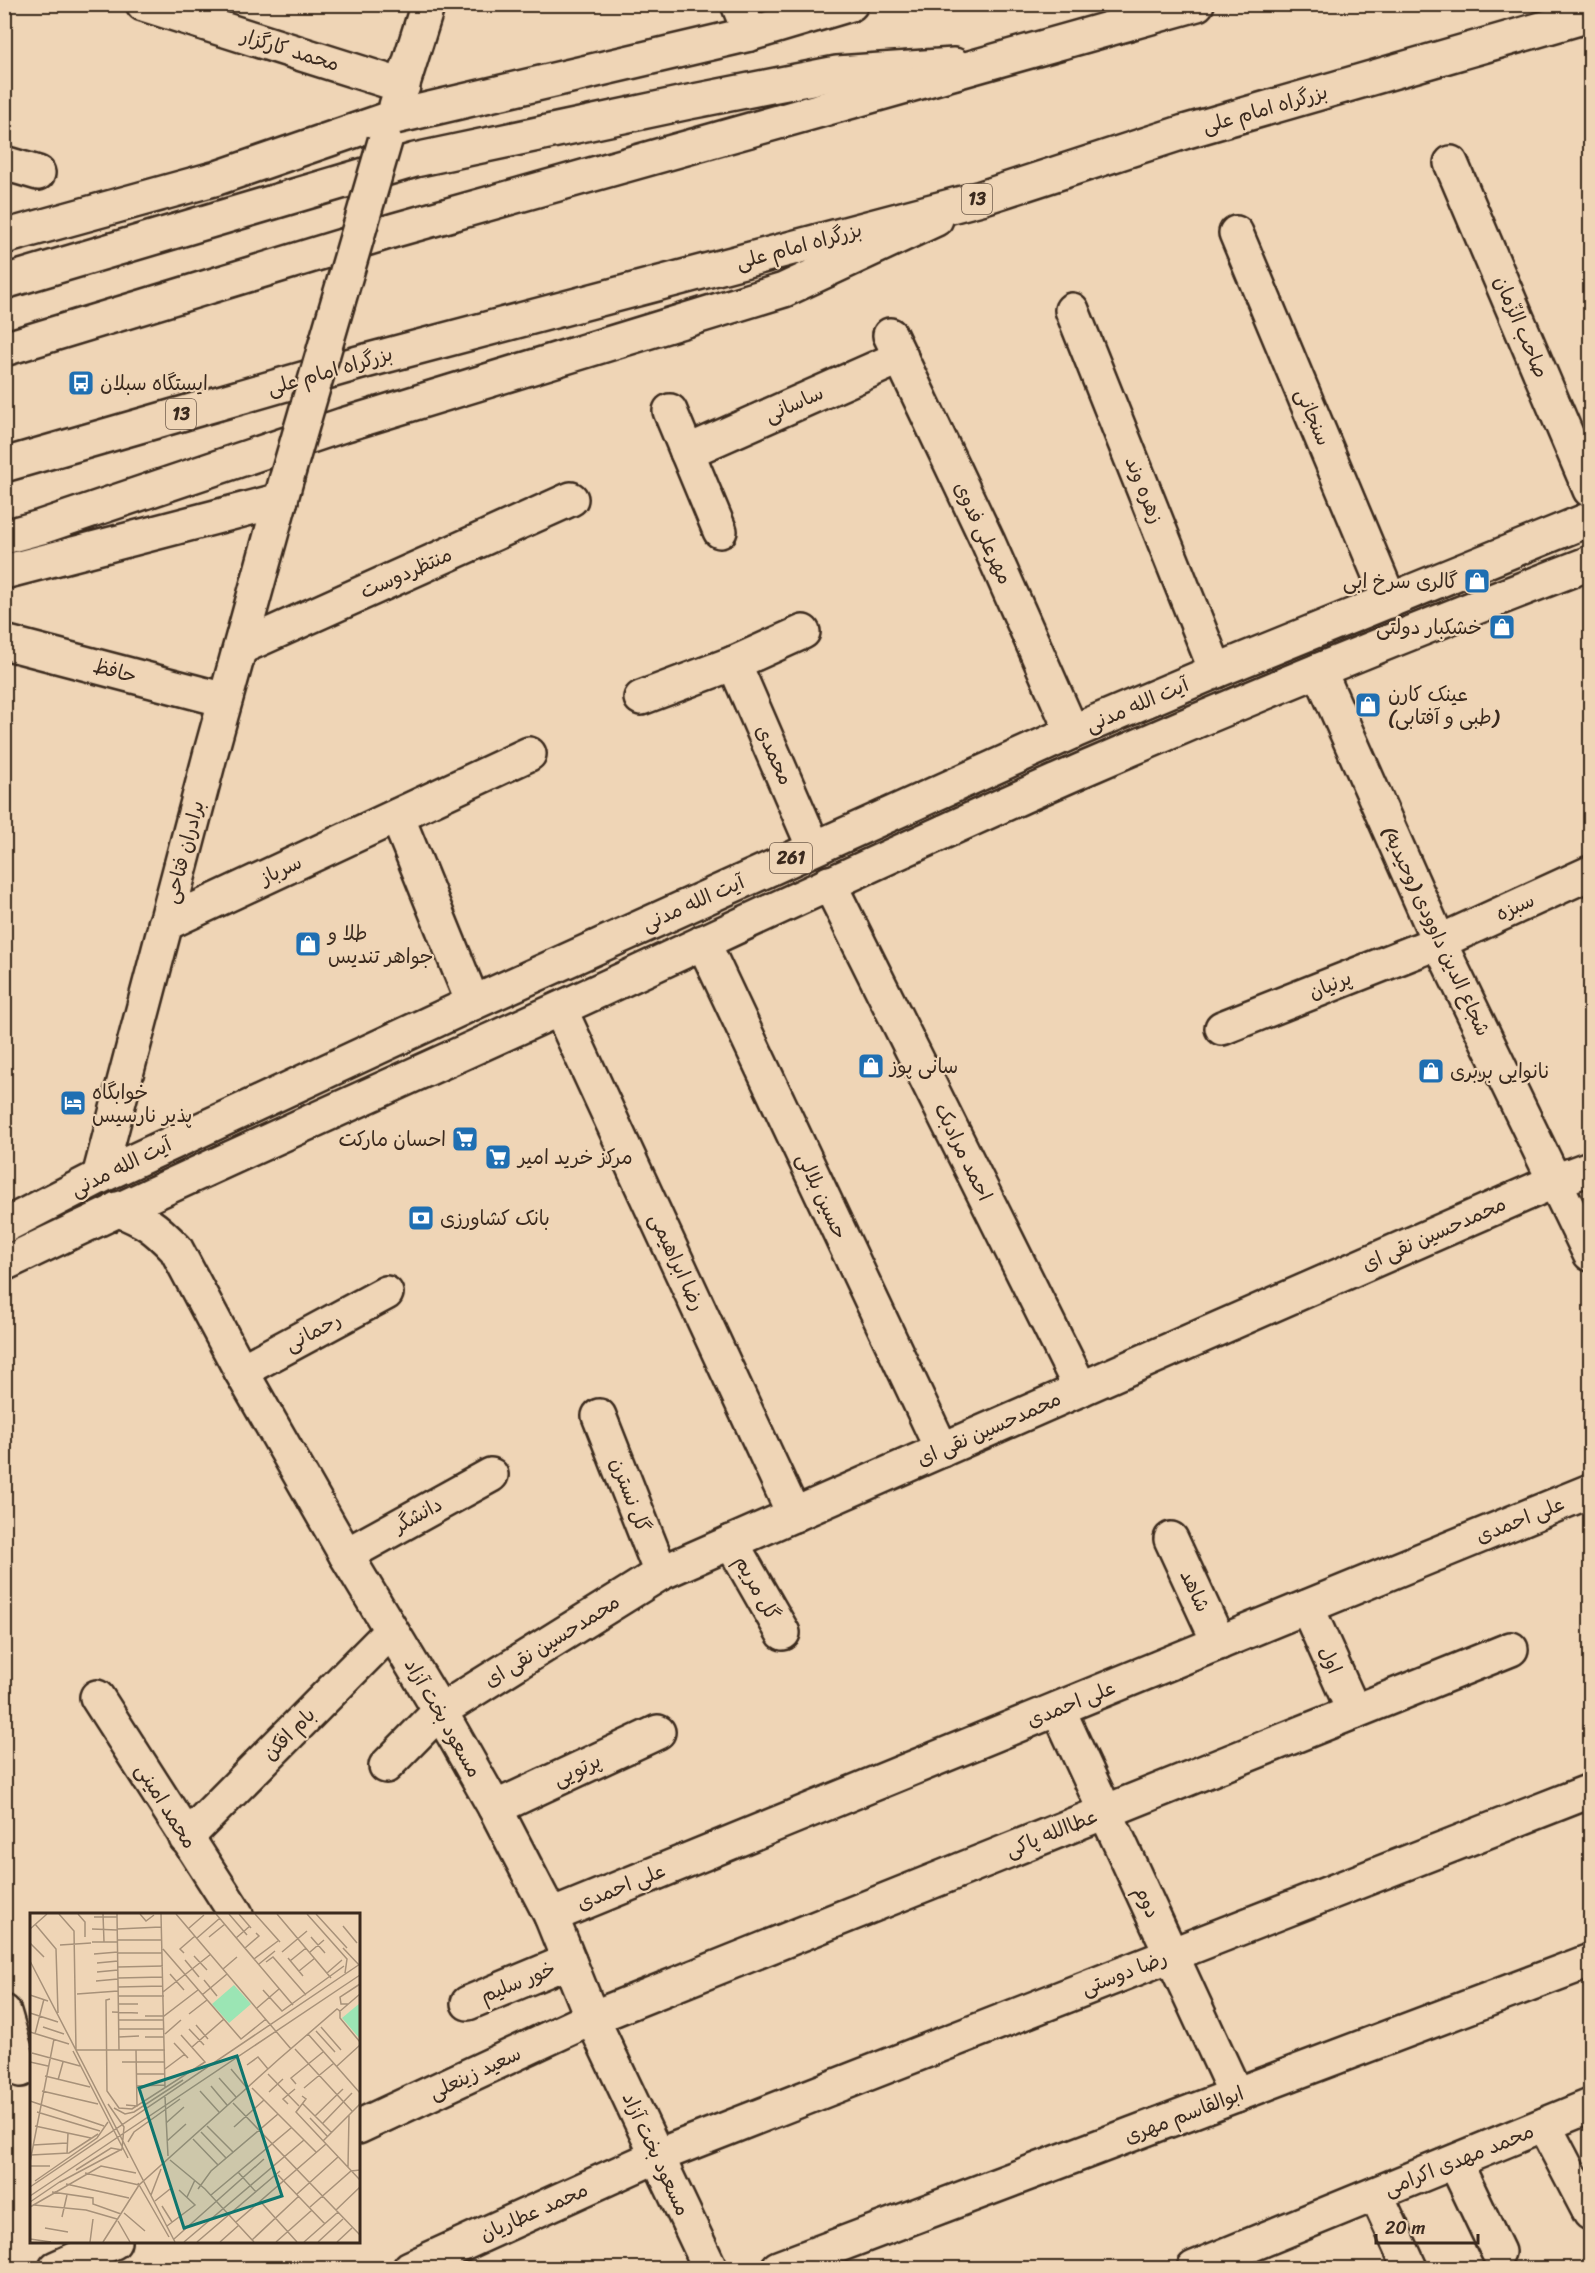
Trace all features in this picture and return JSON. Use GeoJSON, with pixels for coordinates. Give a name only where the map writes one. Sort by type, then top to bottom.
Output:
{"type":"FeatureCollection","features":[{"type":"Feature","properties":{"kind":"main road","name":"محمد کارگزار"},"geometry":{"type":"LineString","coordinates":[[143,4],[403,86]]}},
{"type":"Feature","properties":{"kind":"main road"},"geometry":{"type":"LineString","coordinates":[[388,130],[428,4]]}},
{"type":"Feature","properties":{"kind":"main road"},"geometry":{"type":"LineString","coordinates":[[738,4],[750,34]]}},
{"type":"Feature","properties":{"kind":"main road"},"geometry":{"type":"LineString","coordinates":[[4,237],[388,130],[750,34],[852,4]]}},
{"type":"Feature","properties":{"kind":"main road"},"geometry":{"type":"LineString","coordinates":[[4,349],[395,230],[1197,4]]}},
{"type":"Feature","properties":{"kind":"main road","name":"بزرگراه امام علی"},"geometry":{"type":"LineString","coordinates":[[4,465],[358,363],[981,198],[1184,132],[1590,15]]}},
{"type":"Feature","properties":{"kind":"main road"},"geometry":{"type":"LineString","coordinates":[[4,282],[416,159],[689,102],[837,74],[992,62]]}},
{"type":"Feature","properties":{"kind":"main road","name":"برادران فتاحی"},"geometry":{"type":"LineString","coordinates":[[99,1177],[225,700],[388,130]]}},
{"type":"Feature","properties":{"kind":"main road"},"geometry":{"type":"LineString","coordinates":[[4,163],[38,173]]}},
{"type":"Feature","properties":{"kind":"main road","name":"صاحب الزّمان"},"geometry":{"type":"LineString","coordinates":[[1451,163],[1590,490]]}},
{"type":"Feature","properties":{"kind":"main road"},"geometry":{"type":"LineString","coordinates":[[4,537],[41,527],[343,425],[784,290],[981,198]]}},
{"type":"Feature","properties":{"kind":"main road","name":"سنجانی"},"geometry":{"type":"LineString","coordinates":[[1236,233],[1390,601]]}},
{"type":"Feature","properties":{"kind":"main road","name":"زهره وند"},"geometry":{"type":"LineString","coordinates":[[1072,309],[1216,671]]}},
{"type":"Feature","properties":{"kind":"main road","name":"ساسانی"},"geometry":{"type":"LineString","coordinates":[[687,452],[895,346]]}},
{"type":"Feature","properties":{"kind":"main road","name":"مهرعلی فدوی"},"geometry":{"type":"LineString","coordinates":[[895,346],[988,542],[1072,732]]}},
{"type":"Feature","properties":{"kind":"main road"},"geometry":{"type":"LineString","coordinates":[[670,411],[720,531]]}},
{"type":"Feature","properties":{"kind":"main road","name":"منتظردوست"},"geometry":{"type":"LineString","coordinates":[[242,647],[571,499]]}},
{"type":"Feature","properties":{"kind":"main road"},"geometry":{"type":"LineString","coordinates":[[7,580],[280,502]]}},
{"type":"Feature","properties":{"kind":"main road","name":"آیت الله مدنی"},"geometry":{"type":"LineString","coordinates":[[4,1226],[99,1177],[473,1003],[1072,732],[1590,519]]}},
{"type":"Feature","properties":{"kind":"main road","name":"آیت الله مدنی"},"geometry":{"type":"LineString","coordinates":[[4,1263],[117,1209],[1083,770],[1423,627],[1590,563]]}},
{"type":"Feature","properties":{"kind":"main road"},"geometry":{"type":"LineString","coordinates":[[640,698],[734,663],[803,632]]}},
{"type":"Feature","properties":{"kind":"main road","name":"حافظ"},"geometry":{"type":"LineString","coordinates":[[4,642],[225,700]]}},
{"type":"Feature","properties":{"kind":"main road","name":"محمدی"},"geometry":{"type":"LineString","coordinates":[[734,663],[814,848]]}},
{"type":"Feature","properties":{"kind":"main road","name":"شجاع الدین داوودی (وحیدیه)"},"geometry":{"type":"LineString","coordinates":[[1319,670],[1439,942],[1590,1254]]}},
{"type":"Feature","properties":{"kind":"main road","name":"سرباز"},"geometry":{"type":"LineString","coordinates":[[165,924],[529,754]]}},
{"type":"Feature","properties":{"kind":"main road"},"geometry":{"type":"LineString","coordinates":[[397,816],[473,1003]]}},
{"type":"Feature","properties":{"kind":"main road","name":"سبزه"},"geometry":{"type":"LineString","coordinates":[[1439,942],[1587,883]]}},
{"type":"Feature","properties":{"kind":"main road","name":"احمد مرادبک"},"geometry":{"type":"LineString","coordinates":[[829,884],[1081,1389]]}},
{"type":"Feature","properties":{"kind":"main road","name":"حسین بلالی"},"geometry":{"type":"LineString","coordinates":[[703,942],[942,1450]]}},
{"type":"Feature","properties":{"kind":"main road","name":"پرنیان"},"geometry":{"type":"LineString","coordinates":[[1222,1028],[1439,942]]}},
{"type":"Feature","properties":{"kind":"main road","name":"رضا ابراهیمی"},"geometry":{"type":"LineString","coordinates":[[560,1009],[794,1515]]}},
{"type":"Feature","properties":{"kind":"main road","name":"محمدحسین نقی ای"},"geometry":{"type":"LineString","coordinates":[[386,1766],[440,1712],[660,1573],[1555,1181],[1590,1168]]}},
{"type":"Feature","properties":{"kind":"main road"},"geometry":{"type":"LineString","coordinates":[[99,1177],[117,1209]]}},
{"type":"Feature","properties":{"kind":"main road","name":"مسعود بخت آزاد"},"geometry":{"type":"LineString","coordinates":[[117,1209],[144,1220],[176,1249],[241,1371],[346,1555],[495,1808],[551,1916],[592,2018],[710,2268]]}},
{"type":"Feature","properties":{"kind":"main road","name":"رحمانی"},"geometry":{"type":"LineString","coordinates":[[241,1371],[386,1293]]}},
{"type":"Feature","properties":{"kind":"main road","name":"گل نسترن"},"geometry":{"type":"LineString","coordinates":[[599,1416],[660,1573]]}},
{"type":"Feature","properties":{"kind":"main road","name":"دانشگر"},"geometry":{"type":"LineString","coordinates":[[346,1555],[491,1475]]}},
{"type":"Feature","properties":{"kind":"main road","name":"علی احمدی"},"geometry":{"type":"LineString","coordinates":[[551,1916],[1590,1491]]}},
{"type":"Feature","properties":{"kind":"main road","name":"شاهد"},"geometry":{"type":"LineString","coordinates":[[1170,1539],[1219,1643]]}},
{"type":"Feature","properties":{"kind":"main road","name":"گل مریم"},"geometry":{"type":"LineString","coordinates":[[731,1542],[783,1633]]}},
{"type":"Feature","properties":{"kind":"main road","name":"اول"},"geometry":{"type":"LineString","coordinates":[[1307,1607],[1354,1712]]}},
{"type":"Feature","properties":{"kind":"main road","name":"بام افکن"},"geometry":{"type":"LineString","coordinates":[[186,1838],[391,1630]]}},
{"type":"Feature","properties":{"kind":"main road","name":"عطاالله پاکی"},"geometry":{"type":"LineString","coordinates":[[592,2018],[1511,1649]]}},
{"type":"Feature","properties":{"kind":"main road","name":"محمد امینی"},"geometry":{"type":"LineString","coordinates":[[97,1697],[235,1913]]}},
{"type":"Feature","properties":{"kind":"main road","name":"دوم"},"geometry":{"type":"LineString","coordinates":[[1058,1709],[1236,2095]]}},
{"type":"Feature","properties":{"kind":"main road","name":"پرتویی"},"geometry":{"type":"LineString","coordinates":[[495,1808],[658,1732]]}},
{"type":"Feature","properties":{"kind":"main road","name":"رضا دوستی"},"geometry":{"type":"LineString","coordinates":[[657,2156],[1590,1791]]}},
{"type":"Feature","properties":{"kind":"main road","name":"خور سلیم"},"geometry":{"type":"LineString","coordinates":[[468,2003],[569,1961]]}},
{"type":"Feature","properties":{"kind":"main road","name":"ابوالقاسم مهری"},"geometry":{"type":"LineString","coordinates":[[778,2268],[1590,1961]]}},
{"type":"Feature","properties":{"kind":"main road"},"geometry":{"type":"LineString","coordinates":[[4,2012],[19,2071]]}},
{"type":"Feature","properties":{"kind":"main road","name":"سعید زینعلی"},"geometry":{"type":"LineString","coordinates":[[360,2126],[592,2018]]}},
{"type":"Feature","properties":{"kind":"main road","name":"محمد مهدی اکرامی"},"geometry":{"type":"LineString","coordinates":[[1194,2268],[1247,2259],[1376,2194],[1590,2106]]}},
{"type":"Feature","properties":{"kind":"main road"},"geometry":{"type":"LineString","coordinates":[[1544,2125],[1590,2213]]}},
{"type":"Feature","properties":{"kind":"main road","name":"محمد عطاریان"},"geometry":{"type":"LineString","coordinates":[[410,2268],[657,2156]]}},
{"type":"Feature","properties":{"kind":"main road"},"geometry":{"type":"LineString","coordinates":[[1455,2162],[1498,2252]]}},
{"type":"Feature","properties":{"kind":"main road"},"geometry":{"type":"LineString","coordinates":[[1376,2194],[1410,2268]]}},
{"type":"Feature","properties":{"kind":"main road"},"geometry":{"type":"LineString","coordinates":[[56,2268],[110,2243]]}},
{"type":"Feature","properties":{"kind":"place","name":"ایستگاه سبلان"},"geometry":{"type":"Point","coordinates":[81,383]}},
{"type":"Feature","properties":{"kind":"place","name":"گالری سرخ ابی"},"geometry":{"type":"Point","coordinates":[1477,581]}},
{"type":"Feature","properties":{"kind":"place","name":"خشکبار دولتی"},"geometry":{"type":"Point","coordinates":[1502,627]}},
{"type":"Feature","properties":{"kind":"place","name":"عینک کارن (طبی و آفتابی)"},"geometry":{"type":"Point","coordinates":[1368,705]}},
{"type":"Feature","properties":{"kind":"place","name":"طلا و جواهر تندیس"},"geometry":{"type":"Point","coordinates":[308,944]}},
{"type":"Feature","properties":{"kind":"place","name":"سانی پوز"},"geometry":{"type":"Point","coordinates":[871,1066]}},
{"type":"Feature","properties":{"kind":"place","name":"نانوایی بربری"},"geometry":{"type":"Point","coordinates":[1431,1071]}},
{"type":"Feature","properties":{"kind":"place","name":"خوابگاه پذیر نارسیس"},"geometry":{"type":"Point","coordinates":[73,1103]}},
{"type":"Feature","properties":{"kind":"place","name":"احسان مارکت"},"geometry":{"type":"Point","coordinates":[465,1139]}},
{"type":"Feature","properties":{"kind":"place","name":"مرکز خرید امیر"},"geometry":{"type":"Point","coordinates":[498,1157]}},
{"type":"Feature","properties":{"kind":"place","name":"بانک کشاورزی"},"geometry":{"type":"Point","coordinates":[421,1218]}}]}
